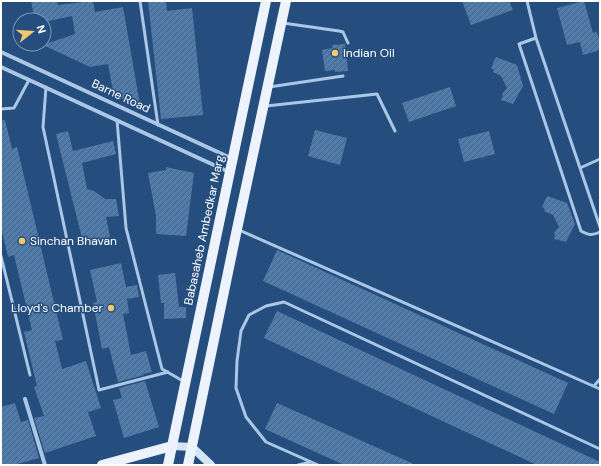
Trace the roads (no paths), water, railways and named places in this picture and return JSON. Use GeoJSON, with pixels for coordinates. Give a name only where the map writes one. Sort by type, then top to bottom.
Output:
{"type":"FeatureCollection","features":[{"type":"Feature","properties":{"kind":"main road","name":"Babasaheb Ambedkar Marg"},"geometry":{"type":"LineString","coordinates":[[168,465],[266,1]]}},
{"type":"Feature","properties":{"kind":"main road"},"geometry":{"type":"LineString","coordinates":[[188,465],[286,1]]}},
{"type":"Feature","properties":{"kind":"main road"},"geometry":{"type":"LineString","coordinates":[[102,465],[172,446],[192,447],[211,465]]}},
{"type":"Feature","properties":{"kind":"street","name":"Barne Road"},"geometry":{"type":"LineString","coordinates":[[1,52],[232,159]]}},
{"type":"Feature","properties":{"kind":"street","name":"Barne Road"},"geometry":{"type":"LineString","coordinates":[[1,67],[230,172]]}},
{"type":"Feature","properties":{"kind":"street"},"geometry":{"type":"LineString","coordinates":[[25,399],[45,465]]}},
{"type":"Feature","properties":{"kind":"lane"},"geometry":{"type":"LineString","coordinates":[[140,1],[158,125]]}},
{"type":"Feature","properties":{"kind":"lane"},"geometry":{"type":"LineString","coordinates":[[527,1],[536,38],[600,226]]}},
{"type":"Feature","properties":{"kind":"lane"},"geometry":{"type":"LineString","coordinates":[[281,23],[343,32],[348,43]]}},
{"type":"Feature","properties":{"kind":"lane"},"geometry":{"type":"LineString","coordinates":[[536,38],[519,44],[521,51],[581,231],[587,235],[593,235],[600,232]]}},
{"type":"Feature","properties":{"kind":"lane"},"geometry":{"type":"LineString","coordinates":[[267,88],[343,76]]}},
{"type":"Feature","properties":{"kind":"lane"},"geometry":{"type":"LineString","coordinates":[[1,109],[14,108],[29,80]]}},
{"type":"Feature","properties":{"kind":"lane"},"geometry":{"type":"LineString","coordinates":[[46,87],[43,126],[99,390],[168,372]]}},
{"type":"Feature","properties":{"kind":"lane"},"geometry":{"type":"LineString","coordinates":[[263,106],[377,94],[395,131]]}},
{"type":"Feature","properties":{"kind":"lane"},"geometry":{"type":"LineString","coordinates":[[118,120],[126,228],[162,369],[185,382]]}},
{"type":"Feature","properties":{"kind":"lane"},"geometry":{"type":"LineString","coordinates":[[580,168],[600,159]]}},
{"type":"Feature","properties":{"kind":"lane"},"geometry":{"type":"LineString","coordinates":[[237,229],[600,389]]}},
{"type":"Feature","properties":{"kind":"lane"},"geometry":{"type":"LineString","coordinates":[[1,256],[30,376]]}},
{"type":"Feature","properties":{"kind":"lane"},"geometry":{"type":"LineString","coordinates":[[318,465],[266,442],[246,417],[236,388],[237,361],[241,331],[249,315],[266,306],[284,302],[600,449]]}},
{"type":"Feature","properties":{"kind":"lane"},"geometry":{"type":"LineString","coordinates":[[594,386],[600,379]]}},
{"type":"Feature","properties":{"kind":"lane"},"geometry":{"type":"LineString","coordinates":[[298,465],[311,462]]}},
{"type":"Feature","properties":{"kind":"place","name":"Indian Oil"},"geometry":{"type":"Point","coordinates":[335,53]}},
{"type":"Feature","properties":{"kind":"place","name":"Sinchan Bhavan"},"geometry":{"type":"Point","coordinates":[22,241]}},
{"type":"Feature","properties":{"kind":"place","name":"Lloyd's Chamber"},"geometry":{"type":"Point","coordinates":[111,308]}}]}
